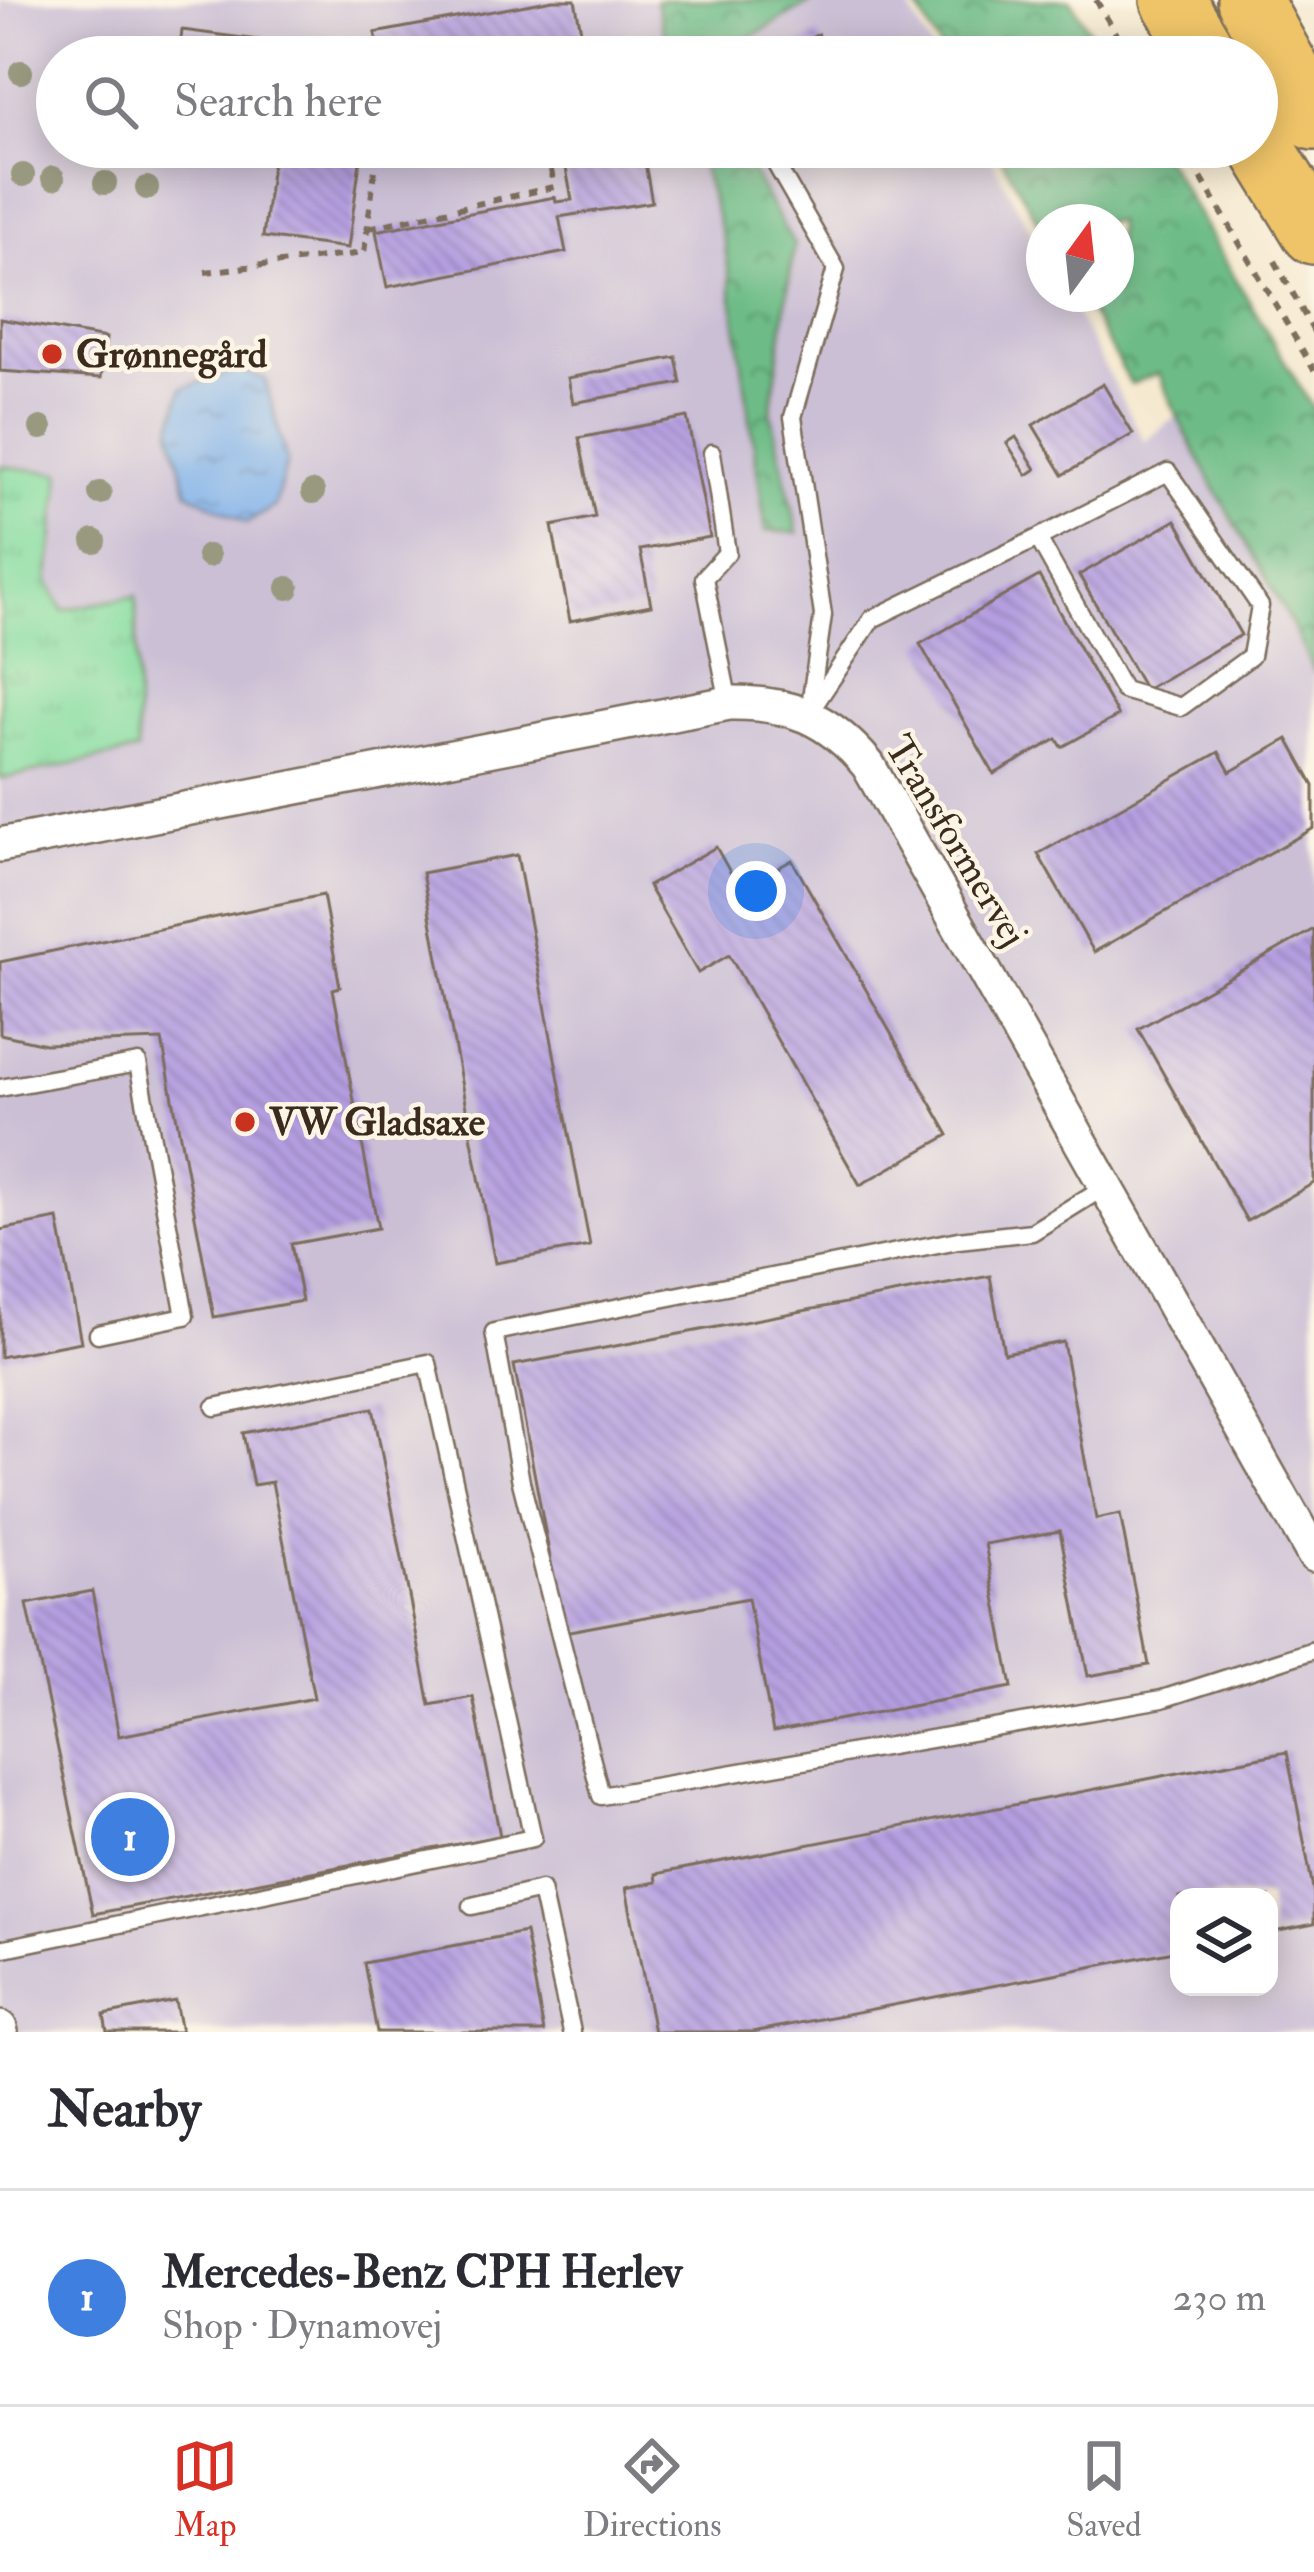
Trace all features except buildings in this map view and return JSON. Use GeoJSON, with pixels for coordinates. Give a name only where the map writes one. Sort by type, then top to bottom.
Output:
{"type":"FeatureCollection","features":[{"type":"Feature","properties":{"kind":"highway"},"geometry":{"type":"LineString","coordinates":[[1173,0],[1194,36]]}},
{"type":"Feature","properties":{"kind":"highway"},"geometry":{"type":"LineString","coordinates":[[1249,0],[1269,36]]}},
{"type":"Feature","properties":{"kind":"highway"},"geometry":{"type":"LineString","coordinates":[[1278,53],[1314,118]]}},
{"type":"Feature","properties":{"kind":"highway"},"geometry":{"type":"LineString","coordinates":[[1275,168],[1314,232]]}},
{"type":"Feature","properties":{"kind":"street","name":"Transformervej"},"geometry":{"type":"LineString","coordinates":[[0,845],[729,703],[759,702],[809,713],[844,735],[868,765],[1314,1555]]}},
{"type":"Feature","properties":{"kind":"lane"},"geometry":{"type":"LineString","coordinates":[[778,168],[836,269],[793,417],[823,615],[809,713]]}},
{"type":"Feature","properties":{"kind":"lane"},"geometry":{"type":"LineString","coordinates":[[712,453],[728,554],[704,578],[729,703]]}},
{"type":"Feature","properties":{"kind":"lane"},"geometry":{"type":"LineString","coordinates":[[809,713],[872,619],[1168,472],[1260,606],[1251,656],[1181,707],[1123,690],[1038,538]]}},
{"type":"Feature","properties":{"kind":"lane"},"geometry":{"type":"LineString","coordinates":[[0,1088],[138,1063],[184,1316],[98,1334]]}},
{"type":"Feature","properties":{"kind":"lane"},"geometry":{"type":"LineString","coordinates":[[1106,1186],[1032,1232],[958,1240],[494,1332],[520,1481],[601,1796],[1162,1700],[1314,1649]]}},
{"type":"Feature","properties":{"kind":"lane"},"geometry":{"type":"LineString","coordinates":[[0,1949],[533,1838],[428,1364],[215,1407]]}},
{"type":"Feature","properties":{"kind":"lane"},"geometry":{"type":"LineString","coordinates":[[472,1906],[541,1890],[572,2032]]}},
{"type":"Feature","properties":{"kind":"path"},"geometry":{"type":"LineString","coordinates":[[1096,0],[1117,36]]}},
{"type":"Feature","properties":{"kind":"path"},"geometry":{"type":"LineString","coordinates":[[205,272],[364,253],[376,168]]}},
{"type":"Feature","properties":{"kind":"path"},"geometry":{"type":"LineString","coordinates":[[369,228],[554,187],[551,168]]}},
{"type":"Feature","properties":{"kind":"path"},"geometry":{"type":"LineString","coordinates":[[1195,168],[1314,370]]}},
{"type":"Feature","properties":{"kind":"shaded area"},"geometry":{"type":"Polygon","coordinates":[[[0,0],[905,0],[925,36],[36,36],[36,168],[996,168],[1026,223],[1026,312],[1075,312],[1145,442],[1197,399],[1314,581],[1314,2032],[0,2032],[0,0]]]}},
{"type":"Feature","properties":{"kind":"green space"},"geometry":{"type":"Polygon","coordinates":[[[656,0],[815,0],[753,36],[665,36],[656,0]]]}},
{"type":"Feature","properties":{"kind":"green space"},"geometry":{"type":"Polygon","coordinates":[[[913,0],[1071,0],[1092,36],[933,36],[913,0]]]}},
{"type":"Feature","properties":{"kind":"green space"},"geometry":{"type":"Polygon","coordinates":[[[702,168],[749,168],[794,245],[771,412],[798,533],[766,531],[725,245],[702,168]]]}},
{"type":"Feature","properties":{"kind":"green space"},"geometry":{"type":"Polygon","coordinates":[[[1007,168],[1170,168],[1314,411],[1314,673],[1194,450],[1159,373],[1131,384],[1089,312],[1134,312],[1134,204],[1028,204],[1007,168]]]}},
{"type":"Feature","properties":{"kind":"green space"},"geometry":{"type":"Polygon","coordinates":[[[0,466],[61,473],[48,582],[63,610],[136,596],[137,751],[0,779],[0,466]]]}},
{"type":"Feature","properties":{"kind":"water"},"geometry":{"type":"Polygon","coordinates":[[[239,370],[265,379],[287,462],[275,506],[247,523],[188,492],[171,431],[182,388],[239,370]]]}},
{"type":"Feature","properties":{"kind":"place","name":"Grønnegård"},"geometry":{"type":"Point","coordinates":[52,354]}},
{"type":"Feature","properties":{"kind":"place","name":"VW Gladsaxe"},"geometry":{"type":"Point","coordinates":[245,1122]}},
{"type":"Feature","properties":{"kind":"place","name":"Mercedes-Benz CPH Herlev"},"geometry":{"type":"Point","coordinates":[130,1837]}}]}
